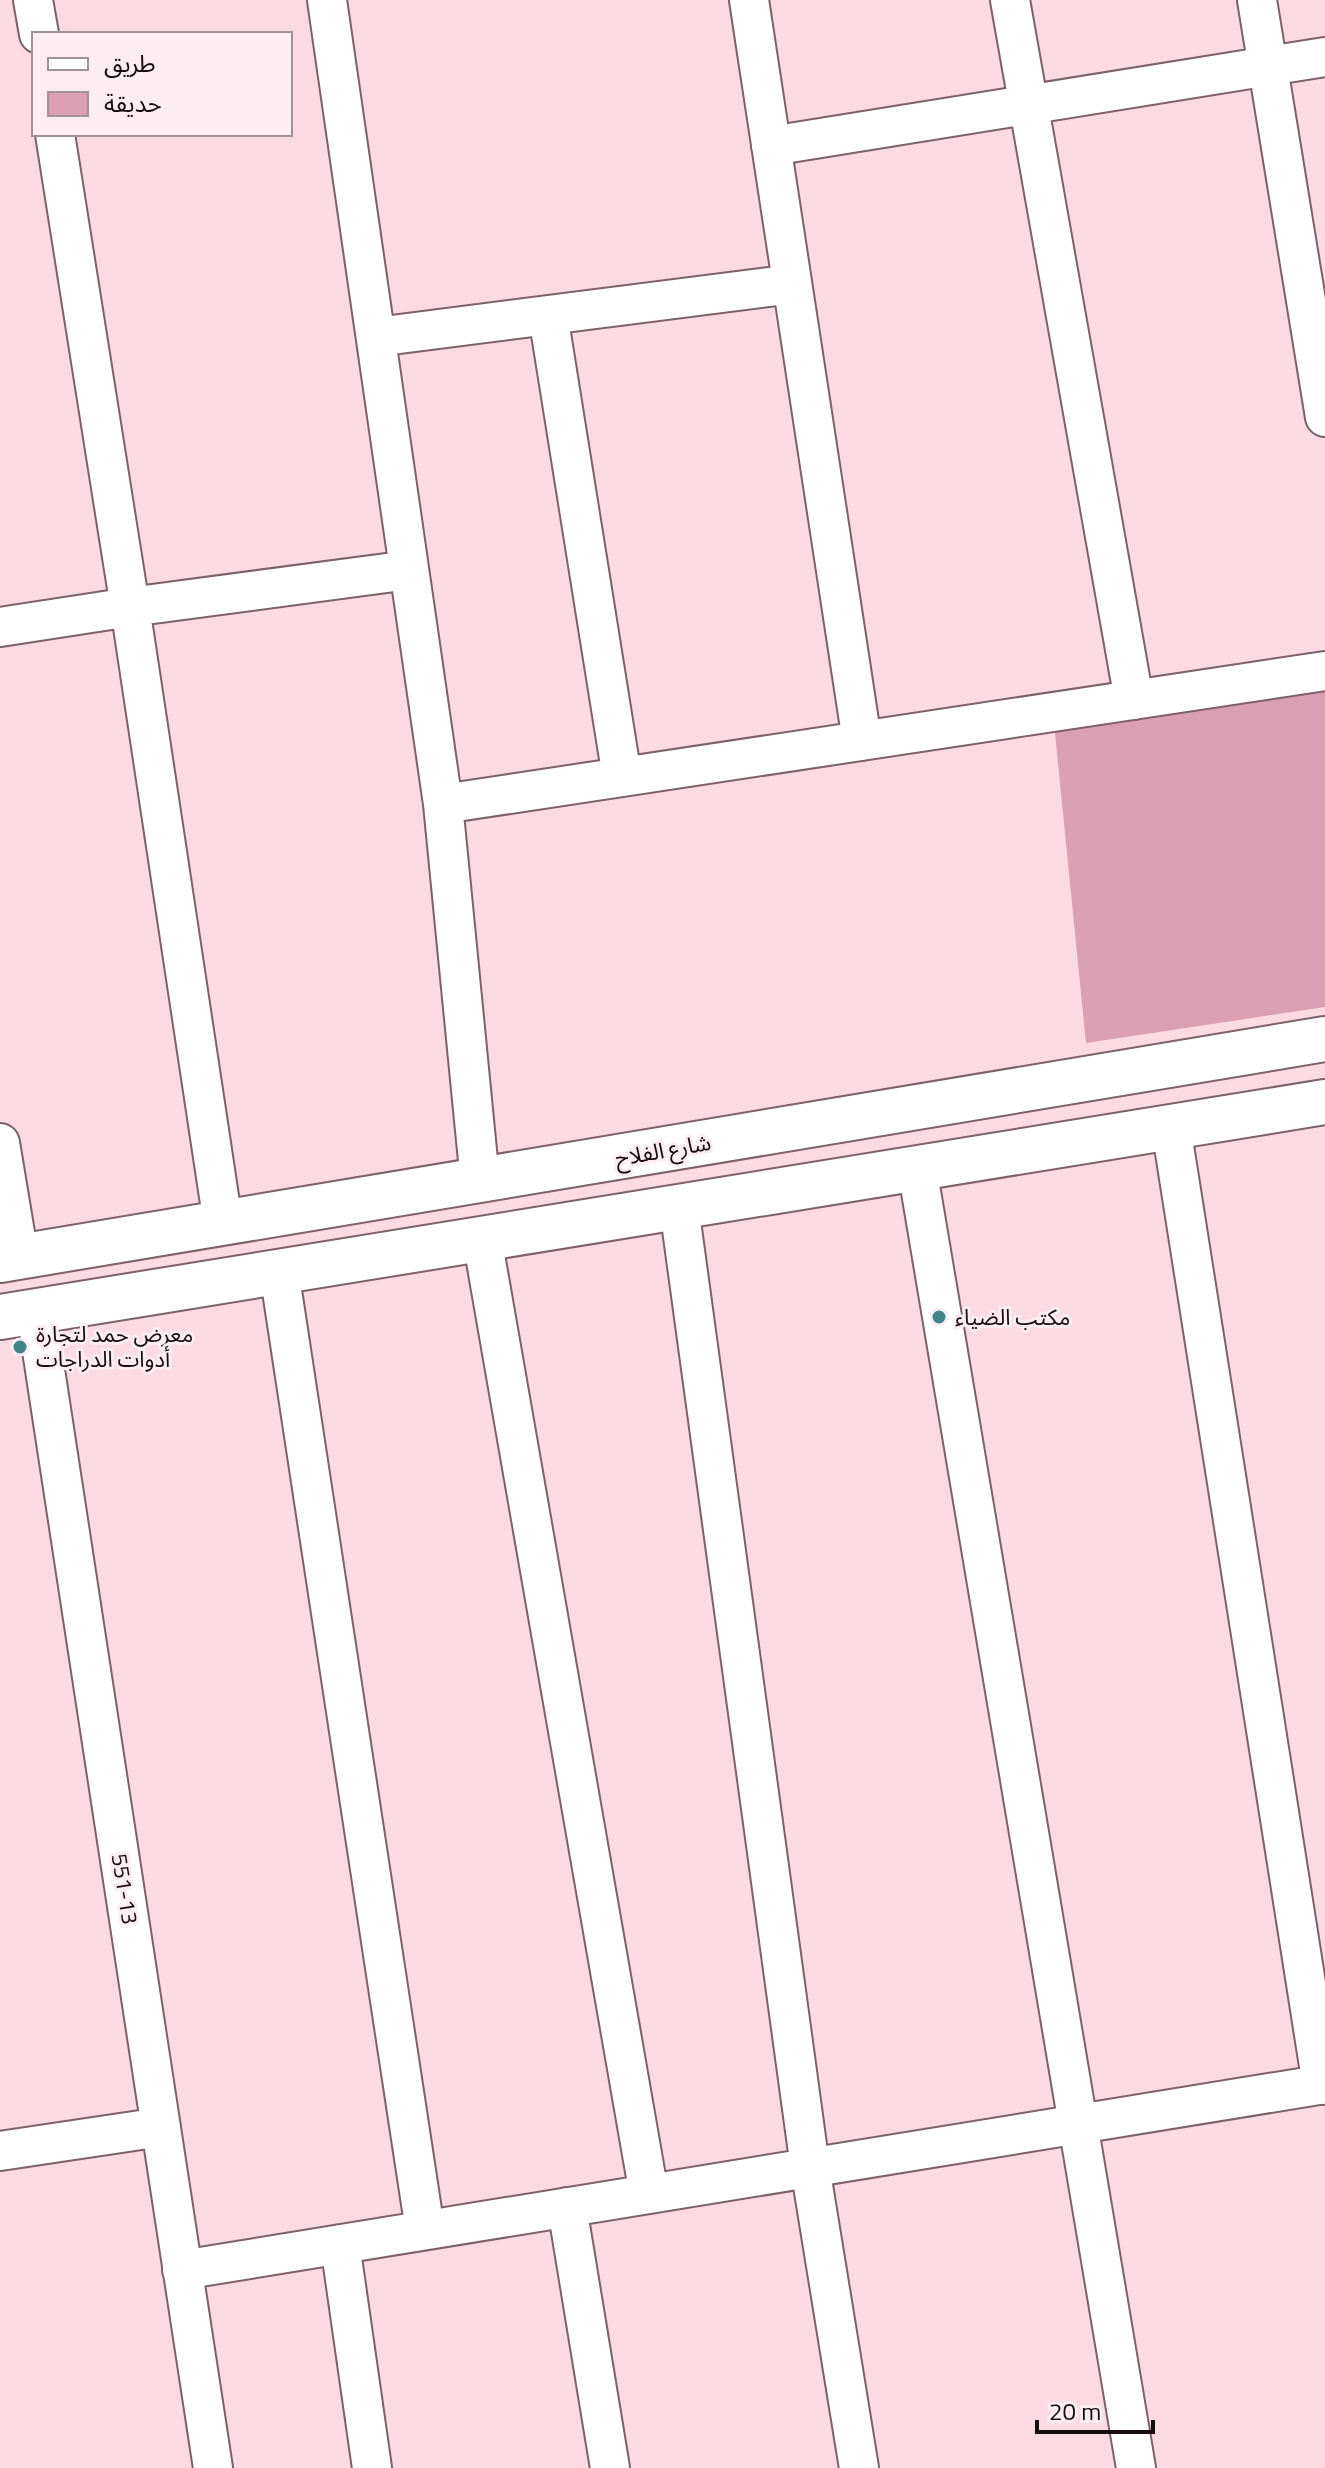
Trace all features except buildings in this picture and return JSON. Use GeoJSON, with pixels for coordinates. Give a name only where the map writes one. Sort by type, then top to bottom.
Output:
{"type":"FeatureCollection","features":[{"type":"Feature","properties":{"kind":"main road","name":"شارع الفلاح"},"geometry":{"type":"LineString","coordinates":[[9,1259],[1325,1039]]}},
{"type":"Feature","properties":{"kind":"main road"},"geometry":{"type":"LineString","coordinates":[[18,1314],[1325,1102]]}},
{"type":"Feature","properties":{"kind":"street"},"geometry":{"type":"LineString","coordinates":[[33,0],[39,32]]}},
{"type":"Feature","properties":{"kind":"street"},"geometry":{"type":"LineString","coordinates":[[327,0],[443,804],[480,1181]]}},
{"type":"Feature","properties":{"kind":"street"},"geometry":{"type":"LineString","coordinates":[[749,0],[862,741]]}},
{"type":"Feature","properties":{"kind":"street"},"geometry":{"type":"LineString","coordinates":[[1010,0],[1134,700]]}},
{"type":"Feature","properties":{"kind":"street"},"geometry":{"type":"LineString","coordinates":[[1257,0],[1325,417]]}},
{"type":"Feature","properties":{"kind":"street"},"geometry":{"type":"LineString","coordinates":[[771,146],[1325,57]]}},
{"type":"Feature","properties":{"kind":"street"},"geometry":{"type":"LineString","coordinates":[[55,136],[223,1223]]}},
{"type":"Feature","properties":{"kind":"street"},"geometry":{"type":"LineString","coordinates":[[376,337],[792,284]]}},
{"type":"Feature","properties":{"kind":"street"},"geometry":{"type":"LineString","coordinates":[[548,315],[622,777]]}},
{"type":"Feature","properties":{"kind":"street"},"geometry":{"type":"LineString","coordinates":[[0,627],[409,570]]}},
{"type":"Feature","properties":{"kind":"street"},"geometry":{"type":"LineString","coordinates":[[443,804],[1325,671]]}},
{"type":"Feature","properties":{"kind":"street"},"geometry":{"type":"LineString","coordinates":[[182,2270],[1323,2084],[1171,1127]]}},
{"type":"Feature","properties":{"kind":"street"},"geometry":{"type":"LineString","coordinates":[[0,1143],[9,1259]]}},
{"type":"Feature","properties":{"kind":"street"},"geometry":{"type":"LineString","coordinates":[[917,1168],[1136,2468]]}},
{"type":"Feature","properties":{"kind":"street"},"geometry":{"type":"LineString","coordinates":[[679,1207],[810,2167],[859,2468]]}},
{"type":"Feature","properties":{"kind":"street"},"geometry":{"type":"LineString","coordinates":[[482,1238],[649,2194]]}},
{"type":"Feature","properties":{"kind":"street"},"geometry":{"type":"LineString","coordinates":[[279,1271],[425,2230]]}},
{"type":"Feature","properties":{"kind":"street","name":"551-13"},"geometry":{"type":"LineString","coordinates":[[18,1314],[161,2127],[213,2468]]}},
{"type":"Feature","properties":{"kind":"street"},"geometry":{"type":"LineString","coordinates":[[0,2151],[161,2127]]}},
{"type":"Feature","properties":{"kind":"street"},"geometry":{"type":"LineString","coordinates":[[567,2207],[610,2468]]}},
{"type":"Feature","properties":{"kind":"street"},"geometry":{"type":"LineString","coordinates":[[340,2244],[372,2468]]}},
{"type":"Feature","properties":{"kind":"green space"},"geometry":{"type":"Polygon","coordinates":[[[1325,688],[1325,1007],[1086,1043],[1054,723],[1325,688]]]}},
{"type":"Feature","properties":{"kind":"place","name":"مكتب الضياء"},"geometry":{"type":"Point","coordinates":[939,1317]}},
{"type":"Feature","properties":{"kind":"place","name":"معرض حمد لتجارة أدوات الدراجات"},"geometry":{"type":"Point","coordinates":[20,1347]}}]}
